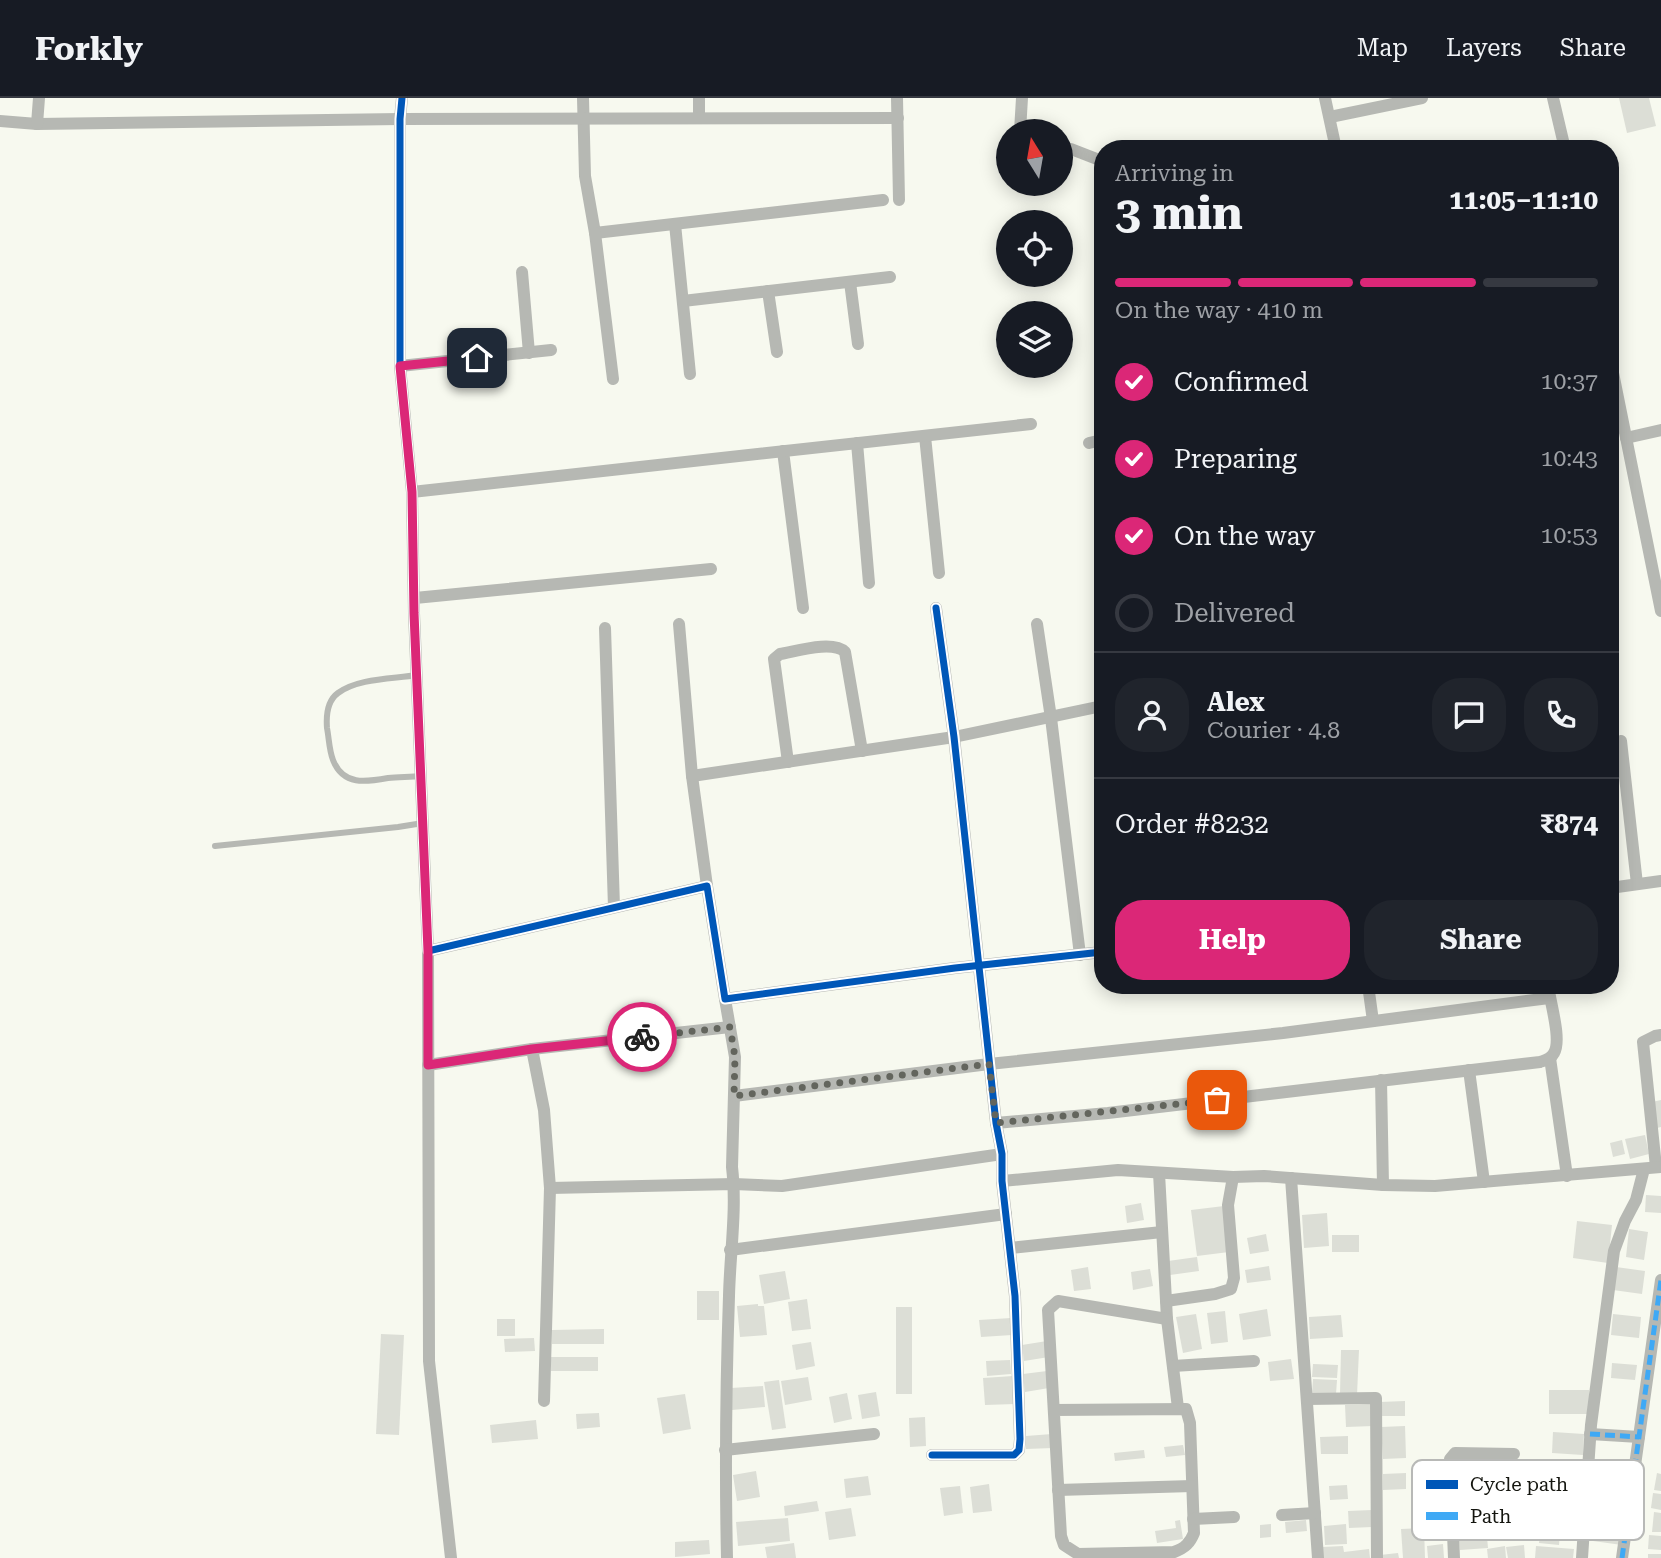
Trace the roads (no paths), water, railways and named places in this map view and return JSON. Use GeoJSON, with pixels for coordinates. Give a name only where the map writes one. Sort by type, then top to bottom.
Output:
{"type":"FeatureCollection","features":[{"type":"Feature","properties":{"kind":"street"},"geometry":{"type":"LineString","coordinates":[[37,124],[39,98]]}},
{"type":"Feature","properties":{"kind":"street"},"geometry":{"type":"LineString","coordinates":[[402,98],[400,366],[412,492],[428,951],[429,1362],[451,1558]]}},
{"type":"Feature","properties":{"kind":"street"},"geometry":{"type":"LineString","coordinates":[[583,98],[585,176],[595,233],[612,379]]}},
{"type":"Feature","properties":{"kind":"street"},"geometry":{"type":"LineString","coordinates":[[699,98],[699,118]]}},
{"type":"Feature","properties":{"kind":"street"},"geometry":{"type":"LineString","coordinates":[[897,98],[898,200]]}},
{"type":"Feature","properties":{"kind":"street"},"geometry":{"type":"LineString","coordinates":[[1020,119],[1021,98]]}},
{"type":"Feature","properties":{"kind":"street"},"geometry":{"type":"LineString","coordinates":[[1325,98],[1334,140]]}},
{"type":"Feature","properties":{"kind":"street"},"geometry":{"type":"LineString","coordinates":[[1330,117],[1422,98]]}},
{"type":"Feature","properties":{"kind":"street"},"geometry":{"type":"LineString","coordinates":[[1553,98],[1562,140]]}},
{"type":"Feature","properties":{"kind":"street"},"geometry":{"type":"LineString","coordinates":[[0,121],[37,124],[400,119],[898,118]]}},
{"type":"Feature","properties":{"kind":"street"},"geometry":{"type":"LineString","coordinates":[[1073,150],[1094,158]]}},
{"type":"Feature","properties":{"kind":"street"},"geometry":{"type":"LineString","coordinates":[[595,233],[883,200]]}},
{"type":"Feature","properties":{"kind":"street"},"geometry":{"type":"LineString","coordinates":[[675,224],[690,374]]}},
{"type":"Feature","properties":{"kind":"street"},"geometry":{"type":"LineString","coordinates":[[522,272],[529,353]]}},
{"type":"Feature","properties":{"kind":"street"},"geometry":{"type":"LineString","coordinates":[[683,301],[890,277]]}},
{"type":"Feature","properties":{"kind":"street"},"geometry":{"type":"LineString","coordinates":[[850,282],[858,344]]}},
{"type":"Feature","properties":{"kind":"street"},"geometry":{"type":"LineString","coordinates":[[768,291],[777,352]]}},
{"type":"Feature","properties":{"kind":"street"},"geometry":{"type":"LineString","coordinates":[[400,366],[551,350]]}},
{"type":"Feature","properties":{"kind":"street"},"geometry":{"type":"LineString","coordinates":[[1619,403],[1661,611]]}},
{"type":"Feature","properties":{"kind":"street"},"geometry":{"type":"LineString","coordinates":[[412,492],[1031,424]]}},
{"type":"Feature","properties":{"kind":"street"},"geometry":{"type":"LineString","coordinates":[[1626,438],[1661,430]]}},
{"type":"Feature","properties":{"kind":"street"},"geometry":{"type":"LineString","coordinates":[[925,436],[939,573]]}},
{"type":"Feature","properties":{"kind":"street"},"geometry":{"type":"LineString","coordinates":[[1089,443],[1094,442]]}},
{"type":"Feature","properties":{"kind":"street"},"geometry":{"type":"LineString","coordinates":[[857,443],[869,583]]}},
{"type":"Feature","properties":{"kind":"street"},"geometry":{"type":"LineString","coordinates":[[783,452],[803,608]]}},
{"type":"Feature","properties":{"kind":"street"},"geometry":{"type":"LineString","coordinates":[[1647,543],[1661,540]]}},
{"type":"Feature","properties":{"kind":"street"},"geometry":{"type":"LineString","coordinates":[[415,598],[711,569]]}},
{"type":"Feature","properties":{"kind":"street"},"geometry":{"type":"LineString","coordinates":[[932,1455],[1014,1455],[1019,1450],[1015,1296],[1002,1181],[1002,1154],[989,1064],[954,737],[936,608]]}},
{"type":"Feature","properties":{"kind":"street"},"geometry":{"type":"LineString","coordinates":[[679,624],[692,776],[735,1057],[732,1167],[734,1184],[725,1450],[727,1558]]}},
{"type":"Feature","properties":{"kind":"street"},"geometry":{"type":"LineString","coordinates":[[1037,624],[1080,955]]}},
{"type":"Feature","properties":{"kind":"street"},"geometry":{"type":"LineString","coordinates":[[605,628],[614,907]]}},
{"type":"Feature","properties":{"kind":"street"},"geometry":{"type":"LineString","coordinates":[[788,762],[774,659],[780,654],[831,646],[841,648],[845,652],[862,751]]}},
{"type":"Feature","properties":{"kind":"street"},"geometry":{"type":"LineString","coordinates":[[692,776],[954,737],[1094,708]]}},
{"type":"Feature","properties":{"kind":"street"},"geometry":{"type":"LineString","coordinates":[[1621,741],[1637,884]]}},
{"type":"Feature","properties":{"kind":"street"},"geometry":{"type":"LineString","coordinates":[[1619,886],[1661,881]]}},
{"type":"Feature","properties":{"kind":"street"},"geometry":{"type":"LineString","coordinates":[[428,951],[708,886]]}},
{"type":"Feature","properties":{"kind":"street"},"geometry":{"type":"LineString","coordinates":[[725,999],[955,968],[1094,953]]}},
{"type":"Feature","properties":{"kind":"street"},"geometry":{"type":"LineString","coordinates":[[1369,994],[1373,1021]]}},
{"type":"Feature","properties":{"kind":"street"},"geometry":{"type":"LineString","coordinates":[[734,1096],[989,1064],[1283,1033],[1373,1021],[1531,994]]}},
{"type":"Feature","properties":{"kind":"street"},"geometry":{"type":"LineString","coordinates":[[996,1123],[1540,1062],[1550,1058],[1556,1051],[1558,1042],[1550,994]]}},
{"type":"Feature","properties":{"kind":"street"},"geometry":{"type":"LineString","coordinates":[[428,1065],[532,1049],[730,1027]]}},
{"type":"Feature","properties":{"kind":"street"},"geometry":{"type":"LineString","coordinates":[[1588,1460],[1614,1251],[1625,1221],[1654,1168],[1643,1042],[1655,1035],[1661,1035]]}},
{"type":"Feature","properties":{"kind":"street"},"geometry":{"type":"LineString","coordinates":[[532,1049],[544,1110],[550,1188],[544,1401]]}},
{"type":"Feature","properties":{"kind":"street"},"geometry":{"type":"LineString","coordinates":[[1550,1058],[1567,1176]]}},
{"type":"Feature","properties":{"kind":"street"},"geometry":{"type":"LineString","coordinates":[[1469,1070],[1484,1182]]}},
{"type":"Feature","properties":{"kind":"street"},"geometry":{"type":"LineString","coordinates":[[1381,1080],[1383,1185]]}},
{"type":"Feature","properties":{"kind":"street"},"geometry":{"type":"LineString","coordinates":[[550,1188],[734,1184],[782,1186],[1002,1154]]}},
{"type":"Feature","properties":{"kind":"street"},"geometry":{"type":"LineString","coordinates":[[1002,1181],[1118,1170],[1435,1186],[1654,1168]]}},
{"type":"Feature","properties":{"kind":"street"},"geometry":{"type":"LineString","coordinates":[[1159,1173],[1167,1319],[1178,1408]]}},
{"type":"Feature","properties":{"kind":"street"},"geometry":{"type":"LineString","coordinates":[[1166,1301],[1231,1289],[1234,1278],[1228,1205],[1233,1177]]}},
{"type":"Feature","properties":{"kind":"street"},"geometry":{"type":"LineString","coordinates":[[1291,1178],[1318,1558]]}},
{"type":"Feature","properties":{"kind":"street"},"geometry":{"type":"LineString","coordinates":[[730,1251],[1006,1214]]}},
{"type":"Feature","properties":{"kind":"street"},"geometry":{"type":"LineString","coordinates":[[1010,1248],[1162,1232]]}},
{"type":"Feature","properties":{"kind":"street"},"geometry":{"type":"LineString","coordinates":[[1636,1460],[1661,1280]]}},
{"type":"Feature","properties":{"kind":"street"},"geometry":{"type":"LineString","coordinates":[[1054,1410],[1186,1409],[1191,1423],[1194,1533],[1191,1541],[1174,1552],[1078,1554],[1064,1545],[1061,1536],[1048,1310],[1058,1301],[1167,1319]]}},
{"type":"Feature","properties":{"kind":"street"},"geometry":{"type":"LineString","coordinates":[[1173,1366],[1254,1361]]}},
{"type":"Feature","properties":{"kind":"street"},"geometry":{"type":"LineString","coordinates":[[1307,1399],[1376,1398],[1377,1558]]}},
{"type":"Feature","properties":{"kind":"street"},"geometry":{"type":"LineString","coordinates":[[725,1450],[874,1434]]}},
{"type":"Feature","properties":{"kind":"street"},"geometry":{"type":"LineString","coordinates":[[1590,1434],[1639,1437]]}},
{"type":"Feature","properties":{"kind":"street"},"geometry":{"type":"LineString","coordinates":[[1450,1460],[1455,1453],[1514,1454]]}},
{"type":"Feature","properties":{"kind":"street"},"geometry":{"type":"LineString","coordinates":[[1058,1490],[1192,1486]]}},
{"type":"Feature","properties":{"kind":"street"},"geometry":{"type":"LineString","coordinates":[[1282,1514],[1315,1513]]}},
{"type":"Feature","properties":{"kind":"street"},"geometry":{"type":"LineString","coordinates":[[1193,1519],[1234,1517]]}},
{"type":"Feature","properties":{"kind":"street"},"geometry":{"type":"LineString","coordinates":[[1453,1540],[1454,1558]]}},
{"type":"Feature","properties":{"kind":"street"},"geometry":{"type":"LineString","coordinates":[[1582,1558],[1583,1540]]}},
{"type":"Feature","properties":{"kind":"street"},"geometry":{"type":"LineString","coordinates":[[1622,1558],[1625,1540]]}},
{"type":"Feature","properties":{"kind":"lane"},"geometry":{"type":"LineString","coordinates":[[417,675],[356,684],[337,693],[328,705],[327,723],[332,758],[338,771],[352,780],[371,782],[421,776]]}},
{"type":"Feature","properties":{"kind":"lane"},"geometry":{"type":"LineString","coordinates":[[215,846],[398,827],[423,822]]}}]}
